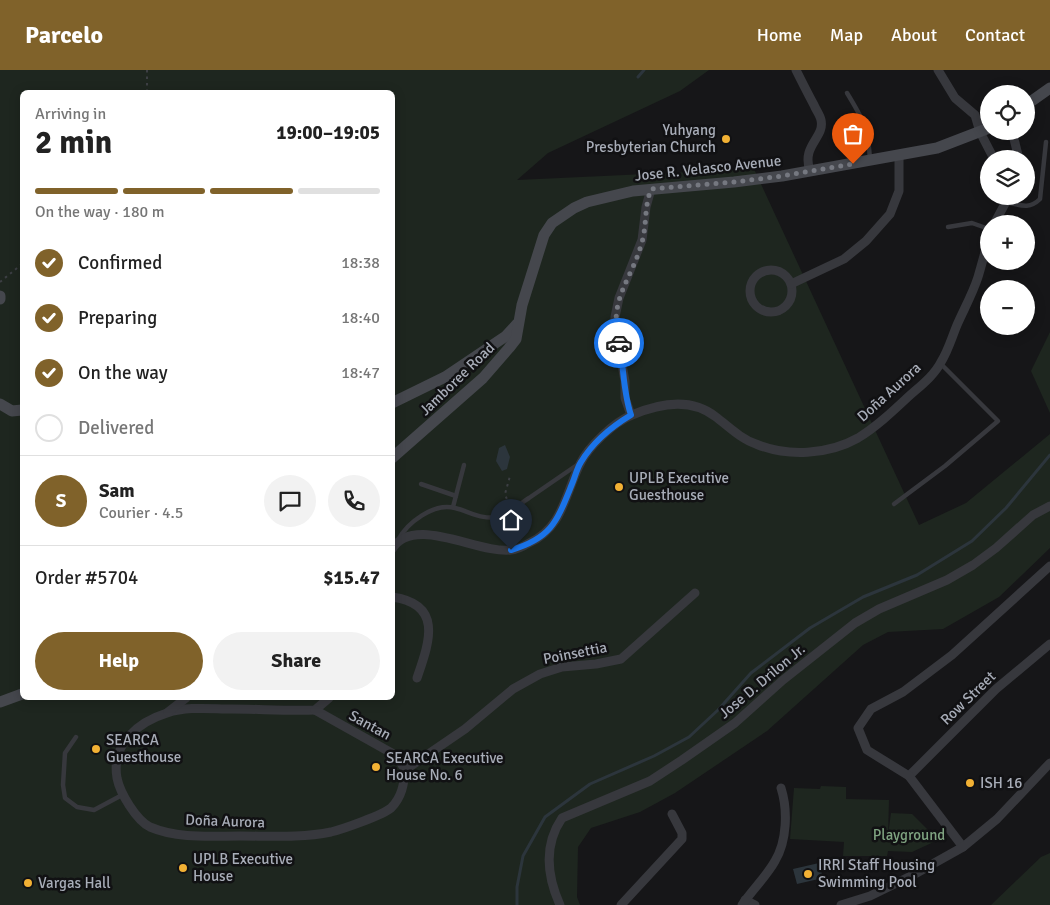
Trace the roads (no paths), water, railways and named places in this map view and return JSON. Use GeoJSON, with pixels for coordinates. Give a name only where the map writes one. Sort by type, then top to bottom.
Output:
{"type":"FeatureCollection","features":[{"type":"Feature","properties":{"kind":"main road"},"geometry":{"type":"LineString","coordinates":[[1035,95],[1050,88]]}},
{"type":"Feature","properties":{"kind":"main road","name":"Jose R. Velasco Avenue"},"geometry":{"type":"LineString","coordinates":[[530,279],[544,235],[552,223],[562,215],[587,202],[634,190],[734,182],[870,161],[937,148],[980,132]]}},
{"type":"Feature","properties":{"kind":"main road","name":"Jamboree Road"},"geometry":{"type":"LineString","coordinates":[[395,455],[483,378],[516,339],[517,324],[530,279]]}},
{"type":"Feature","properties":{"kind":"main road"},"geometry":{"type":"LineString","coordinates":[[395,402],[445,377],[506,336],[517,324]]}},
{"type":"Feature","properties":{"kind":"main road"},"geometry":{"type":"LineString","coordinates":[[0,404],[12,411],[20,410]]}},
{"type":"Feature","properties":{"kind":"main road"},"geometry":{"type":"LineString","coordinates":[[0,702],[20,695]]}},
{"type":"Feature","properties":{"kind":"street"},"geometry":{"type":"LineString","coordinates":[[796,70],[821,120],[820,132],[813,141],[808,153],[807,163],[810,171]]}},
{"type":"Feature","properties":{"kind":"street"},"geometry":{"type":"LineString","coordinates":[[938,70],[954,98],[975,115],[980,123]]}},
{"type":"Feature","properties":{"kind":"street"},"geometry":{"type":"LineString","coordinates":[[790,284],[844,259],[866,241],[890,214],[899,190],[899,155]]}},
{"type":"Feature","properties":{"kind":"street"},"geometry":{"type":"LineString","coordinates":[[631,415],[625,398],[625,381],[615,317],[619,298],[642,240],[646,207],[651,189]]}},
{"type":"Feature","properties":{"kind":"street"},"geometry":{"type":"LineString","coordinates":[[772,269],[778,271],[788,278],[790,284],[792,290],[789,301],[786,306],[775,311],[769,312],[758,308],[751,298],[750,286],[755,276],[760,272],[772,269]]}},
{"type":"Feature","properties":{"kind":"street","name":"Doña Aurora"},"geometry":{"type":"LineString","coordinates":[[395,545],[411,535],[426,533],[480,548],[511,550],[539,539],[551,528],[564,505],[580,462],[606,432],[631,415],[664,405],[680,403],[696,405],[714,415],[756,445],[796,453],[822,451],[857,439],[878,423],[927,379],[941,363],[980,270]]}},
{"type":"Feature","properties":{"kind":"street","name":"Jose D. Drilon Jr."},"geometry":{"type":"LineString","coordinates":[[560,905],[552,886],[549,869],[554,830],[562,818],[650,781],[735,723],[782,680],[855,623],[879,609],[940,583],[973,565],[996,548],[1033,515],[1050,506]]}},
{"type":"Feature","properties":{"kind":"street"},"geometry":{"type":"LineString","coordinates":[[963,847],[908,776],[867,750],[858,728],[870,709],[903,692],[952,656],[1050,566]]}},
{"type":"Feature","properties":{"kind":"street","name":"Poinsettia"},"geometry":{"type":"LineString","coordinates":[[405,770],[465,729],[514,689],[540,674],[562,668],[620,659],[695,593]]}},
{"type":"Feature","properties":{"kind":"street"},"geometry":{"type":"LineString","coordinates":[[395,598],[409,600],[418,606],[426,615],[429,625],[428,646],[417,678]]}},
{"type":"Feature","properties":{"kind":"street","name":"Row Street"},"geometry":{"type":"LineString","coordinates":[[908,776],[996,689],[1050,644]]}},
{"type":"Feature","properties":{"kind":"street"},"geometry":{"type":"LineString","coordinates":[[168,712],[183,700]]}},
{"type":"Feature","properties":{"kind":"street"},"geometry":{"type":"LineString","coordinates":[[315,710],[327,700]]}},
{"type":"Feature","properties":{"kind":"street","name":"Doña Aurora"},"geometry":{"type":"LineString","coordinates":[[315,710],[215,708],[168,712],[144,722],[124,739],[116,758],[117,778],[139,819],[150,826],[181,835],[281,837],[331,832],[381,814],[391,807],[404,788],[405,770]]}},
{"type":"Feature","properties":{"kind":"street","name":"Santan"},"geometry":{"type":"LineString","coordinates":[[315,710],[397,756],[405,770]]}},
{"type":"Feature","properties":{"kind":"street"},"geometry":{"type":"LineString","coordinates":[[841,905],[870,896],[963,847],[997,819],[1050,763]]}},
{"type":"Feature","properties":{"kind":"street"},"geometry":{"type":"LineString","coordinates":[[755,905],[743,903],[776,860],[782,843],[785,823],[784,800],[781,788]]}},
{"type":"Feature","properties":{"kind":"street"},"geometry":{"type":"LineString","coordinates":[[621,905],[682,839],[682,833],[672,814]]}},
{"type":"Feature","properties":{"kind":"lane"},"geometry":{"type":"LineString","coordinates":[[847,93],[863,119],[869,140],[870,161]]}},
{"type":"Feature","properties":{"kind":"lane"},"geometry":{"type":"LineString","coordinates":[[1035,204],[1040,199],[1046,142]]}},
{"type":"Feature","properties":{"kind":"lane"},"geometry":{"type":"LineString","coordinates":[[948,227],[972,223],[980,226]]}},
{"type":"Feature","properties":{"kind":"lane"},"geometry":{"type":"LineString","coordinates":[[894,504],[945,466],[998,422],[941,363]]}},
{"type":"Feature","properties":{"kind":"lane"},"geometry":{"type":"LineString","coordinates":[[395,544],[410,522],[427,513],[445,507],[453,507],[482,518],[502,516],[580,462]]}},
{"type":"Feature","properties":{"kind":"lane"},"geometry":{"type":"LineString","coordinates":[[453,507],[464,466]]}},
{"type":"Feature","properties":{"kind":"lane"},"geometry":{"type":"LineString","coordinates":[[421,484],[456,496]]}},
{"type":"Feature","properties":{"kind":"lane"},"geometry":{"type":"LineString","coordinates":[[76,737],[65,753],[63,785],[66,798],[77,807],[94,810],[124,794]]}},
{"type":"Feature","properties":{"kind":"waterway"},"geometry":{"type":"LineString","coordinates":[[638,77],[644,70]]}},
{"type":"Feature","properties":{"kind":"waterway"},"geometry":{"type":"LineString","coordinates":[[517,905],[517,887],[523,856],[545,817],[590,784],[654,756],[689,737],[718,710],[751,673],[810,628],[863,597],[917,575],[972,541],[1006,508],[1050,455]]}},
{"type":"Feature","properties":{"kind":"place","name":"Yuhyang Presbyterian Church"},"geometry":{"type":"Point","coordinates":[726,139]}},
{"type":"Feature","properties":{"kind":"place","name":"UPLB Executive Guesthouse"},"geometry":{"type":"Point","coordinates":[619,487]}},
{"type":"Feature","properties":{"kind":"place","name":"SEARCA Guesthouse"},"geometry":{"type":"Point","coordinates":[96,749]}},
{"type":"Feature","properties":{"kind":"place","name":"SEARCA Executive House No. 6"},"geometry":{"type":"Point","coordinates":[376,767]}},
{"type":"Feature","properties":{"kind":"place","name":"ISH 16"},"geometry":{"type":"Point","coordinates":[970,783]}},
{"type":"Feature","properties":{"kind":"place","name":"UPLB Executive House"},"geometry":{"type":"Point","coordinates":[183,868]}},
{"type":"Feature","properties":{"kind":"place","name":"IRRI Staff Housing Swimming Pool"},"geometry":{"type":"Point","coordinates":[808,874]}},
{"type":"Feature","properties":{"kind":"place","name":"Vargas Hall"},"geometry":{"type":"Point","coordinates":[28,883]}},
{"type":"Feature","properties":{"kind":"park label","name":"Playground"},"geometry":{"type":"Point","coordinates":[909,835]}}]}
